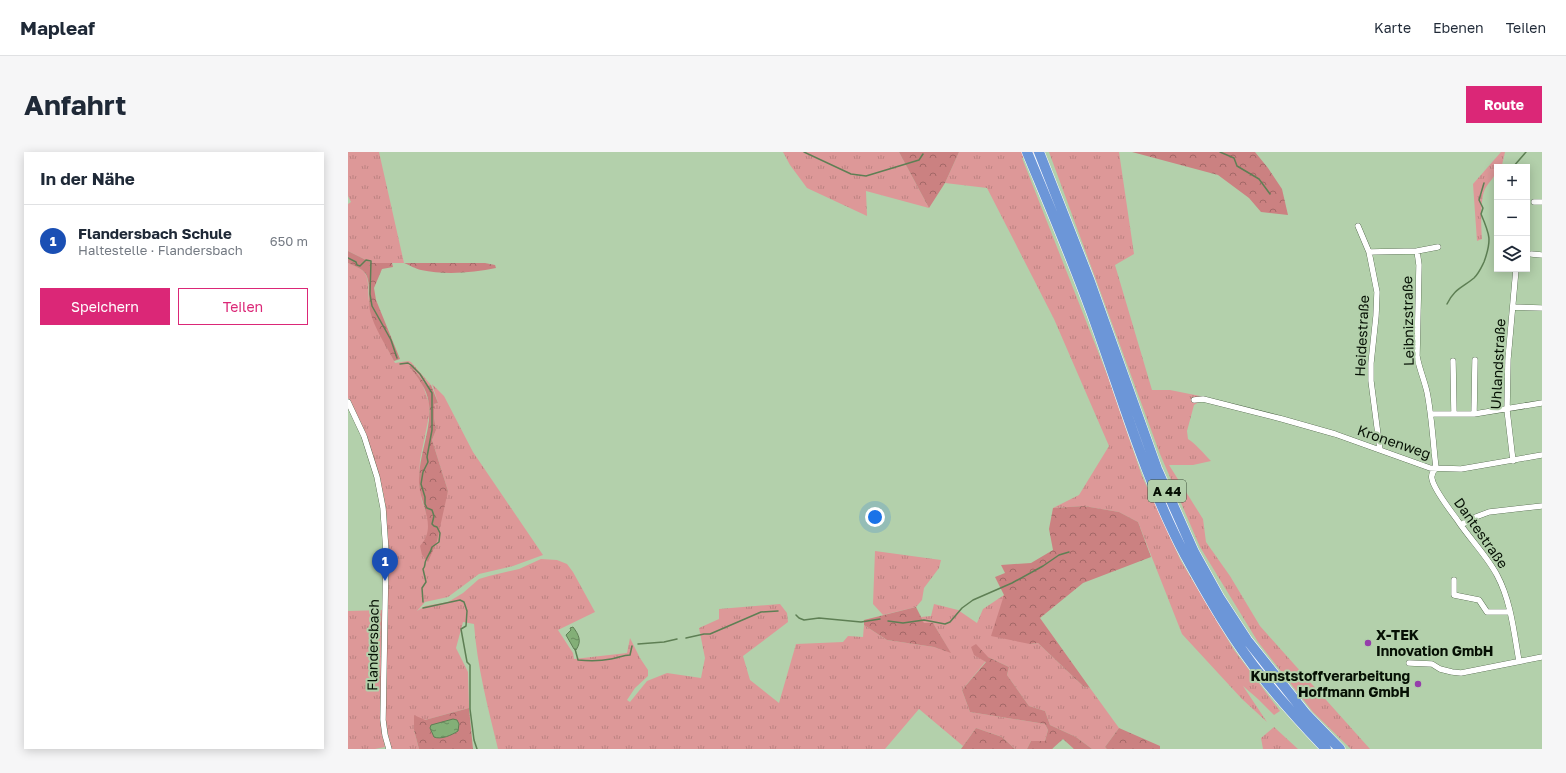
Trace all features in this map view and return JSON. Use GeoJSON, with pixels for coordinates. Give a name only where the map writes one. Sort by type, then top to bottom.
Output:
{"type":"FeatureCollection","features":[{"type":"Feature","properties":{"kind":"highway","name":"A 44"},"geometry":{"type":"LineString","coordinates":[[1027,152],[1097,326],[1148,473],[1185,555],[1212,603],[1263,678],[1326,749]]}},
{"type":"Feature","properties":{"kind":"highway","name":"A 44"},"geometry":{"type":"LineString","coordinates":[[1039,152],[1102,315],[1157,469],[1194,552],[1247,640],[1306,714],[1340,749]]}},
{"type":"Feature","properties":{"kind":"street"},"geometry":{"type":"LineString","coordinates":[[1534,202],[1542,202]]}},
{"type":"Feature","properties":{"kind":"street","name":"Heidestraße"},"geometry":{"type":"LineString","coordinates":[[1358,226],[1369,252],[1377,292],[1371,381],[1380,450]]}},
{"type":"Feature","properties":{"kind":"street"},"geometry":{"type":"LineString","coordinates":[[1369,252],[1417,251],[1438,247]]}},
{"type":"Feature","properties":{"kind":"street","name":"Leibnizstraße"},"geometry":{"type":"LineString","coordinates":[[1417,251],[1419,265],[1418,356],[1419,367],[1431,414],[1436,468]]}},
{"type":"Feature","properties":{"kind":"street"},"geometry":{"type":"LineString","coordinates":[[1531,254],[1542,255]]}},
{"type":"Feature","properties":{"kind":"street","name":"Uhlandstraße"},"geometry":{"type":"LineString","coordinates":[[1513,460],[1507,410],[1508,359],[1516,272]]}},
{"type":"Feature","properties":{"kind":"street"},"geometry":{"type":"LineString","coordinates":[[1513,307],[1542,308]]}},
{"type":"Feature","properties":{"kind":"street"},"geometry":{"type":"LineString","coordinates":[[1474,414],[1475,360]]}},
{"type":"Feature","properties":{"kind":"street"},"geometry":{"type":"LineString","coordinates":[[1453,361],[1454,414]]}},
{"type":"Feature","properties":{"kind":"street","name":"Kronenweg"},"geometry":{"type":"LineString","coordinates":[[1194,400],[1207,400],[1335,434],[1362,445],[1430,468],[1461,469],[1542,455]]}},
{"type":"Feature","properties":{"kind":"street","name":"Flandersbach"},"geometry":{"type":"LineString","coordinates":[[348,402],[364,436],[377,477],[384,508],[386,583],[383,720],[389,749]]}},
{"type":"Feature","properties":{"kind":"street"},"geometry":{"type":"LineString","coordinates":[[1431,414],[1474,414],[1507,410],[1542,403]]}},
{"type":"Feature","properties":{"kind":"street","name":"Dantestraße"},"geometry":{"type":"LineString","coordinates":[[1436,468],[1432,473],[1432,479],[1461,525],[1496,573],[1502,585],[1510,612],[1519,661]]}},
{"type":"Feature","properties":{"kind":"street"},"geometry":{"type":"LineString","coordinates":[[1461,525],[1489,512],[1542,506]]}},
{"type":"Feature","properties":{"kind":"street"},"geometry":{"type":"LineString","coordinates":[[1454,580],[1454,595],[1479,600],[1487,612],[1510,612]]}},
{"type":"Feature","properties":{"kind":"street"},"geometry":{"type":"LineString","coordinates":[[1409,663],[1432,664],[1440,669],[1461,673],[1519,661],[1542,659]]}},
{"type":"Feature","properties":{"kind":"green space"},"geometry":{"type":"Polygon","coordinates":[[[348,152],[379,152],[404,263],[372,263],[348,251],[348,204],[351,202],[348,196],[348,152]]]}},
{"type":"Feature","properties":{"kind":"green space"},"geometry":{"type":"Polygon","coordinates":[[[783,152],[899,152],[929,208],[866,191],[867,216],[807,188],[790,165],[783,152]]]}},
{"type":"Feature","properties":{"kind":"green space"},"geometry":{"type":"Polygon","coordinates":[[[899,152],[959,152],[945,183],[929,208],[899,152]]]}},
{"type":"Feature","properties":{"kind":"green space"},"geometry":{"type":"Polygon","coordinates":[[[959,152],[1040,152],[1022,158],[1108,377],[1142,476],[1181,561],[1234,650],[1280,711],[1274,715],[1243,686],[1267,722],[1242,699],[1182,634],[1138,522],[1119,512],[1084,506],[1053,508],[1079,495],[1109,446],[1054,319],[987,188],[945,183],[959,152]]]}},
{"type":"Feature","properties":{"kind":"green space"},"geometry":{"type":"Polygon","coordinates":[[[1049,152],[1119,152],[1134,254],[1115,265],[1152,390],[1170,390],[1205,397],[1204,402],[1199,402],[1194,405],[1187,431],[1188,439],[1211,461],[1193,465],[1169,465],[1203,519],[1206,542],[1230,576],[1260,626],[1370,749],[1351,749],[1313,712],[1258,642],[1200,547],[1160,454],[1049,152]]]}},
{"type":"Feature","properties":{"kind":"green space"},"geometry":{"type":"Polygon","coordinates":[[[1132,152],[1255,152],[1282,189],[1288,215],[1261,212],[1249,198],[1218,175],[1132,152]]]}},
{"type":"Feature","properties":{"kind":"green space"},"geometry":{"type":"Polygon","coordinates":[[[1501,152],[1505,152],[1502,164],[1494,164],[1494,176],[1483,194],[1481,213],[1482,239],[1477,241],[1473,184],[1501,152]]]}},
{"type":"Feature","properties":{"kind":"green space"},"geometry":{"type":"Polygon","coordinates":[[[348,251],[372,263],[392,263],[393,267],[382,269],[374,288],[376,300],[400,359],[394,361],[377,330],[370,311],[368,278],[360,269],[348,263],[348,251]]]}},
{"type":"Feature","properties":{"kind":"green space"},"geometry":{"type":"Polygon","coordinates":[[[348,263],[361,269],[366,275],[369,302],[372,313],[395,363],[411,362],[431,385],[427,386],[411,366],[409,366],[422,383],[429,403],[429,416],[420,460],[419,483],[422,501],[428,518],[429,529],[422,555],[448,491],[432,440],[436,430],[434,404],[438,403],[432,384],[444,396],[473,452],[543,555],[513,566],[479,574],[448,597],[425,602],[417,611],[425,606],[448,602],[463,593],[479,579],[519,569],[541,559],[557,560],[567,564],[595,612],[558,630],[573,653],[574,659],[627,653],[630,638],[648,670],[648,676],[635,688],[627,700],[630,702],[647,681],[667,673],[701,678],[705,658],[699,628],[719,619],[719,609],[780,604],[787,613],[788,622],[743,656],[750,680],[779,703],[796,644],[843,642],[848,636],[863,637],[864,625],[887,640],[934,647],[950,652],[933,623],[924,623],[921,617],[931,616],[934,604],[958,610],[977,623],[983,609],[1004,595],[1030,644],[1038,643],[1083,686],[1090,688],[1119,728],[1105,747],[1107,749],[1092,749],[1076,737],[1050,725],[1045,711],[1029,706],[1007,675],[1009,667],[988,657],[962,690],[970,712],[1045,724],[1048,730],[1045,741],[1031,741],[1027,749],[1015,749],[1002,737],[976,728],[963,746],[919,709],[885,749],[498,749],[480,671],[474,624],[463,622],[456,648],[468,672],[469,708],[425,720],[414,730],[419,749],[391,749],[385,720],[388,550],[386,510],[383,492],[359,420],[348,398],[348,263]]]}},
{"type":"Feature","properties":{"kind":"green space"},"geometry":{"type":"Polygon","coordinates":[[[404,263],[485,263],[495,265],[496,268],[468,272],[430,272],[404,263]]]}},
{"type":"Feature","properties":{"kind":"green space"},"geometry":{"type":"Polygon","coordinates":[[[409,366],[411,366],[427,386],[431,385],[438,403],[434,404],[436,430],[432,440],[448,491],[437,541],[428,562],[422,555],[420,546],[428,531],[428,524],[420,491],[419,473],[429,424],[429,404],[424,388],[409,366]]]}},
{"type":"Feature","properties":{"kind":"green space"},"geometry":{"type":"Polygon","coordinates":[[[1084,506],[1119,512],[1138,522],[1151,557],[1083,583],[1040,618],[1090,688],[1083,686],[1038,643],[1030,644],[991,636],[1004,595],[995,577],[1005,573],[1001,565],[1031,563],[1053,550],[1049,529],[1053,508],[1084,506]]]}},
{"type":"Feature","properties":{"kind":"green space"},"geometry":{"type":"Polygon","coordinates":[[[875,551],[941,560],[939,568],[924,588],[922,600],[916,607],[883,615],[873,604],[875,551]]]}},
{"type":"Feature","properties":{"kind":"green space"},"geometry":{"type":"Polygon","coordinates":[[[916,607],[924,623],[933,623],[951,653],[934,647],[887,640],[864,625],[864,620],[916,607]]]}},
{"type":"Feature","properties":{"kind":"green space"},"geometry":{"type":"Polygon","coordinates":[[[384,610],[383,736],[385,747],[375,749],[348,749],[348,611],[384,610]]]}},
{"type":"Feature","properties":{"kind":"green space"},"geometry":{"type":"Polygon","coordinates":[[[976,644],[988,657],[1009,667],[1007,675],[1029,706],[1045,711],[1050,725],[1076,737],[1092,749],[1074,749],[1063,739],[1052,749],[1027,749],[1031,741],[1045,741],[1048,730],[1045,724],[970,712],[962,690],[986,662],[974,655],[971,647],[976,644]]]}},
{"type":"Feature","properties":{"kind":"green space"},"geometry":{"type":"Polygon","coordinates":[[[469,708],[473,749],[419,749],[414,730],[414,715],[425,720],[469,708]]]}},
{"type":"Feature","properties":{"kind":"green space"},"geometry":{"type":"Polygon","coordinates":[[[1274,727],[1298,749],[1263,749],[1261,738],[1274,727]]]}},
{"type":"Feature","properties":{"kind":"green space"},"geometry":{"type":"Polygon","coordinates":[[[976,728],[1002,737],[1015,749],[961,749],[976,728]]]}},
{"type":"Feature","properties":{"kind":"green space"},"geometry":{"type":"Polygon","coordinates":[[[1119,728],[1160,746],[1160,749],[1107,749],[1105,747],[1119,728]]]}},
{"type":"Feature","properties":{"kind":"water"},"geometry":{"type":"Polygon","coordinates":[[[573,627],[579,638],[579,644],[576,650],[566,635],[571,630],[570,628],[573,627]]]}},
{"type":"Feature","properties":{"kind":"water"},"geometry":{"type":"Polygon","coordinates":[[[453,719],[457,720],[459,724],[458,731],[443,737],[434,737],[430,728],[431,725],[453,719]]]}},
{"type":"Feature","properties":{"kind":"waterway"},"geometry":{"type":"LineString","coordinates":[[804,152],[851,174],[866,176],[919,160],[923,154]]}},
{"type":"Feature","properties":{"kind":"waterway"},"geometry":{"type":"LineString","coordinates":[[1220,152],[1234,158],[1237,166],[1259,179],[1270,194]]}},
{"type":"Feature","properties":{"kind":"waterway"},"geometry":{"type":"LineString","coordinates":[[1516,164],[1526,152]]}},
{"type":"Feature","properties":{"kind":"waterway"},"geometry":{"type":"LineString","coordinates":[[1447,304],[1455,292],[1476,276],[1487,254],[1489,238],[1481,214],[1483,208],[1479,200],[1484,183]]}},
{"type":"Feature","properties":{"kind":"waterway","name":"Flandersbach"},"geometry":{"type":"LineString","coordinates":[[348,258],[360,266],[366,260],[371,261],[370,294],[372,306],[391,340],[397,358]]}},
{"type":"Feature","properties":{"kind":"waterway","name":"Flandersbach"},"geometry":{"type":"LineString","coordinates":[[400,364],[408,363],[411,365],[420,374],[432,393],[432,430],[427,457],[428,462],[423,472],[421,484],[425,497],[425,504],[427,508],[432,510],[434,516],[432,524],[437,527],[440,533],[439,542],[432,547],[423,569],[426,582],[422,588],[423,602]]}},
{"type":"Feature","properties":{"kind":"waterway"},"geometry":{"type":"LineString","coordinates":[[888,621],[903,623],[924,620],[945,624],[950,622],[962,608],[973,600],[1012,583],[1043,566],[1059,555],[1069,552]]}},
{"type":"Feature","properties":{"kind":"waterway","name":"Flandersbach"},"geometry":{"type":"LineString","coordinates":[[423,608],[460,600],[464,602],[467,611],[466,626],[461,629],[467,662],[470,665],[470,709],[474,740],[477,749]]}},
{"type":"Feature","properties":{"kind":"waterway"},"geometry":{"type":"LineString","coordinates":[[686,638],[710,634],[761,612],[778,611]]}},
{"type":"Feature","properties":{"kind":"waterway"},"geometry":{"type":"LineString","coordinates":[[796,615],[804,620],[819,618],[861,622],[880,619]]}},
{"type":"Feature","properties":{"kind":"waterway"},"geometry":{"type":"LineString","coordinates":[[638,644],[664,642],[677,639]]}},
{"type":"Feature","properties":{"kind":"waterway"},"geometry":{"type":"LineString","coordinates":[[575,649],[578,660],[590,661],[630,655],[632,646]]}},
{"type":"Feature","properties":{"kind":"place","name":"Flandersbach Schule"},"geometry":{"type":"Point","coordinates":[385,581]}},
{"type":"Feature","properties":{"kind":"place","name":"X-TEK Innovation GmbH"},"geometry":{"type":"Point","coordinates":[1368,643]}},
{"type":"Feature","properties":{"kind":"place","name":"Kunststoffverarbeitung Hoffmann GmbH"},"geometry":{"type":"Point","coordinates":[1418,684]}}]}
